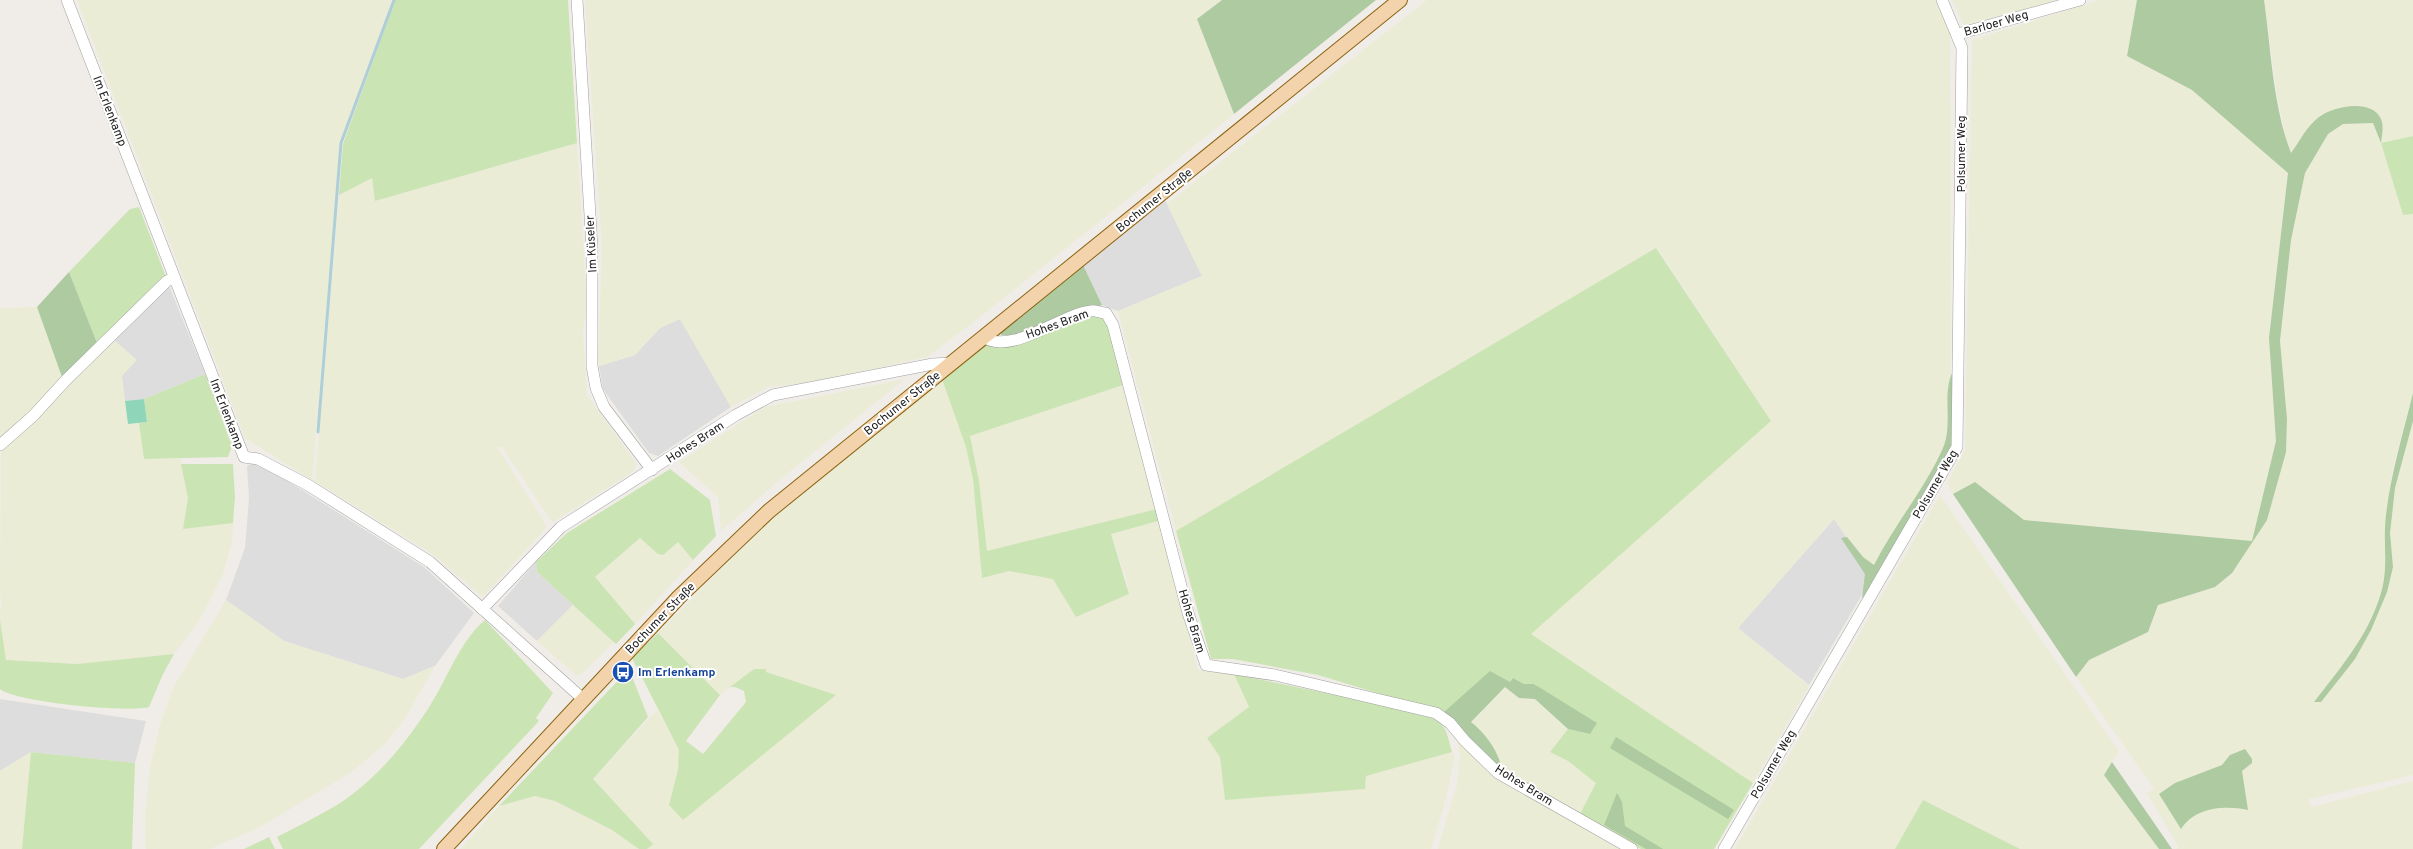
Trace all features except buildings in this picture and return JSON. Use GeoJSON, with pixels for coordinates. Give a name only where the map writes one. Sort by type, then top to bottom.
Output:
{"type":"FeatureCollection","features":[{"type":"Feature","properties":{"kind":"main road","name":"Bochumer Straße"},"geometry":{"type":"LineString","coordinates":[[444,849],[679,597],[769,510],[1400,0]]}},
{"type":"Feature","properties":{"kind":"street","name":"Im Erlenkamp"},"geometry":{"type":"LineString","coordinates":[[67,0],[244,457],[258,459],[308,484],[430,562],[584,699]]}},
{"type":"Feature","properties":{"kind":"street","name":"Im Küseler"},"geometry":{"type":"LineString","coordinates":[[577,0],[592,261],[592,366],[596,388],[604,407],[652,470]]}},
{"type":"Feature","properties":{"kind":"street","name":"Polsumer Weg"},"geometry":{"type":"LineString","coordinates":[[1724,849],[1957,447],[1962,56],[1958,34],[1942,0]]}},
{"type":"Feature","properties":{"kind":"street","name":"Barloer Weg"},"geometry":{"type":"LineString","coordinates":[[1958,34],[2080,0]]}},
{"type":"Feature","properties":{"kind":"street"},"geometry":{"type":"LineString","coordinates":[[0,445],[33,416],[65,380],[167,281],[174,278]]}},
{"type":"Feature","properties":{"kind":"street","name":"Hohes Bram"},"geometry":{"type":"LineString","coordinates":[[983,337],[989,341],[1003,341],[1020,338],[1091,311],[1106,314],[1113,325],[1188,613],[1206,664],[1275,675],[1436,713],[1450,723],[1465,741],[1498,772],[1632,849]]}},
{"type":"Feature","properties":{"kind":"street","name":"Hohes Bram"},"geometry":{"type":"LineString","coordinates":[[482,609],[561,526],[652,470],[736,415],[773,395],[933,364],[951,363]]}},
{"type":"Feature","properties":{"kind":"shaded area"},"geometry":{"type":"Polygon","coordinates":[[[1164,198],[1202,276],[1118,311],[1102,305],[1083,265],[1164,198]]]}},
{"type":"Feature","properties":{"kind":"shaded area"},"geometry":{"type":"Polygon","coordinates":[[[169,286],[205,374],[144,399],[125,401],[113,339],[169,286]]]}},
{"type":"Feature","properties":{"kind":"shaded area"},"geometry":{"type":"Polygon","coordinates":[[[680,319],[731,407],[658,456],[649,453],[603,389],[599,366],[635,355],[660,328],[680,319]]]}},
{"type":"Feature","properties":{"kind":"shaded area"},"geometry":{"type":"Polygon","coordinates":[[[256,461],[424,567],[474,613],[435,666],[403,679],[284,641],[226,600],[245,548],[249,498],[247,466],[256,461]]]}},
{"type":"Feature","properties":{"kind":"shaded area"},"geometry":{"type":"Polygon","coordinates":[[[1834,519],[1873,576],[1809,685],[1738,628],[1834,519]]]}},
{"type":"Feature","properties":{"kind":"shaded area"},"geometry":{"type":"Polygon","coordinates":[[[536,562],[537,572],[573,605],[537,641],[498,606],[536,562]]]}},
{"type":"Feature","properties":{"kind":"shaded area"},"geometry":{"type":"Polygon","coordinates":[[[0,699],[146,721],[135,763],[31,752],[0,771],[0,699]]]}},
{"type":"Feature","properties":{"kind":"green space"},"geometry":{"type":"Polygon","coordinates":[[[77,0],[392,0],[340,143],[312,480],[245,438],[77,0]]]}},
{"type":"Feature","properties":{"kind":"green space"},"geometry":{"type":"Polygon","coordinates":[[[395,0],[568,0],[577,143],[375,201],[372,178],[339,195],[343,144],[395,0]]]}},
{"type":"Feature","properties":{"kind":"green space"},"geometry":{"type":"Polygon","coordinates":[[[585,0],[1222,0],[1197,19],[1234,114],[971,324],[927,357],[814,382],[768,387],[731,407],[680,319],[660,328],[635,355],[599,366],[602,247],[585,0]]]}},
{"type":"Feature","properties":{"kind":"green space"},"geometry":{"type":"Polygon","coordinates":[[[1222,0],[1376,0],[1234,114],[1197,19],[1222,0]]]}},
{"type":"Feature","properties":{"kind":"green space"},"geometry":{"type":"Polygon","coordinates":[[[1427,0],[1935,0],[1950,31],[1951,441],[1873,575],[1834,519],[1738,628],[1809,686],[1753,783],[1530,634],[1771,421],[1657,248],[1176,531],[1118,311],[1202,276],[1167,204],[1427,0]]]}},
{"type":"Feature","properties":{"kind":"green space"},"geometry":{"type":"Polygon","coordinates":[[[1952,0],[2053,0],[2053,2],[1964,25],[1952,0]]]}},
{"type":"Feature","properties":{"kind":"green space"},"geometry":{"type":"Polygon","coordinates":[[[2100,0],[2137,0],[2127,56],[2192,90],[2288,173],[2269,338],[2276,441],[2253,540],[2286,452],[2287,419],[2280,341],[2291,240],[2305,173],[2328,134],[2343,124],[2373,123],[2381,142],[2383,126],[2375,111],[2301,137],[2292,154],[2286,139],[2277,95],[2264,0],[2413,0],[2413,136],[2381,143],[2403,215],[2413,214],[2413,393],[2393,468],[2386,517],[2387,558],[2384,582],[2377,606],[2353,653],[2315,701],[2321,702],[2371,630],[2393,567],[2390,533],[2395,488],[2413,421],[2413,775],[2309,799],[2311,807],[2413,781],[2413,849],[2177,849],[2178,846],[2147,793],[2154,789],[2076,677],[2089,660],[2148,632],[2158,605],[2215,587],[2252,541],[2024,520],[1975,482],[1953,494],[1947,483],[1965,450],[1972,40],[2100,0]]]}},
{"type":"Feature","properties":{"kind":"green space"},"geometry":{"type":"Polygon","coordinates":[[[2137,0],[2264,0],[2276,97],[2291,153],[2314,121],[2325,113],[2342,107],[2361,106],[2369,108],[2376,112],[2381,119],[2383,128],[2381,143],[2373,123],[2343,124],[2328,134],[2305,173],[2291,240],[2280,341],[2287,419],[2286,452],[2267,520],[2232,573],[2215,587],[2158,605],[2148,632],[2089,660],[2076,677],[1953,494],[1975,482],[2024,520],[2252,541],[2276,441],[2269,338],[2288,173],[2192,90],[2127,56],[2137,0]]]}},
{"type":"Feature","properties":{"kind":"green space"},"geometry":{"type":"Polygon","coordinates":[[[2413,136],[2413,214],[2403,215],[2381,143],[2413,136]]]}},
{"type":"Feature","properties":{"kind":"green space"},"geometry":{"type":"Polygon","coordinates":[[[577,143],[587,307],[583,331],[587,395],[636,463],[634,471],[553,522],[502,447],[497,447],[544,521],[546,528],[484,596],[479,594],[434,555],[315,481],[339,195],[372,178],[375,201],[577,143]]]}},
{"type":"Feature","properties":{"kind":"green space"},"geometry":{"type":"Polygon","coordinates":[[[139,207],[166,277],[97,343],[69,272],[130,209],[139,207]]]}},
{"type":"Feature","properties":{"kind":"green space"},"geometry":{"type":"Polygon","coordinates":[[[1656,248],[1771,421],[1531,634],[1753,783],[1714,849],[1641,849],[1580,814],[1596,783],[1568,761],[1550,752],[1568,729],[1590,734],[1535,684],[1524,684],[1513,678],[1510,682],[1443,713],[1318,675],[1233,659],[1211,659],[1176,531],[1656,248]]]}},
{"type":"Feature","properties":{"kind":"green space"},"geometry":{"type":"Polygon","coordinates":[[[1083,265],[1102,305],[1020,335],[1001,335],[1001,331],[1083,265]]]}},
{"type":"Feature","properties":{"kind":"green space"},"geometry":{"type":"Polygon","coordinates":[[[69,272],[97,343],[62,377],[37,307],[69,272]]]}},
{"type":"Feature","properties":{"kind":"green space"},"geometry":{"type":"Polygon","coordinates":[[[37,307],[62,377],[30,413],[0,441],[0,308],[37,307]]]}},
{"type":"Feature","properties":{"kind":"green space"},"geometry":{"type":"Polygon","coordinates":[[[1090,314],[1103,318],[1110,326],[1126,384],[970,436],[979,481],[987,551],[1157,509],[1158,521],[1111,534],[1129,594],[1076,617],[1053,579],[1009,571],[982,578],[973,479],[966,447],[942,379],[986,343],[1090,314]]]}},
{"type":"Feature","properties":{"kind":"green space"},"geometry":{"type":"Polygon","coordinates":[[[113,339],[137,360],[122,376],[128,424],[139,423],[144,459],[181,459],[188,498],[183,529],[233,523],[232,541],[223,574],[199,621],[174,654],[77,664],[6,660],[0,620],[0,609],[2,608],[0,591],[1,451],[113,339]]]}},
{"type":"Feature","properties":{"kind":"green space"},"geometry":{"type":"Polygon","coordinates":[[[1955,368],[1956,405],[1951,454],[1875,586],[1862,598],[1865,574],[1841,538],[1847,537],[1863,557],[1874,565],[1919,492],[1943,448],[1947,428],[1948,386],[1955,368]]]}},
{"type":"Feature","properties":{"kind":"green space"},"geometry":{"type":"Polygon","coordinates":[[[205,374],[232,446],[228,457],[144,459],[139,423],[147,422],[144,399],[205,374]]]}},
{"type":"Feature","properties":{"kind":"green space"},"geometry":{"type":"Polygon","coordinates":[[[905,379],[777,482],[721,531],[718,497],[679,462],[765,407],[905,379]]]}},
{"type":"Feature","properties":{"kind":"green space"},"geometry":{"type":"Polygon","coordinates":[[[942,379],[966,447],[973,479],[982,578],[1009,571],[1053,579],[1076,617],[1129,594],[1127,581],[1111,534],[1158,521],[1198,670],[1234,674],[1249,707],[1207,738],[1220,757],[1225,800],[1365,789],[1366,776],[1452,752],[1455,756],[1444,806],[1431,849],[647,849],[652,844],[593,779],[657,710],[679,750],[679,770],[669,805],[835,695],[766,672],[766,669],[754,669],[720,695],[658,633],[777,512],[942,379]]]}},
{"type":"Feature","properties":{"kind":"green space"},"geometry":{"type":"Polygon","coordinates":[[[1126,384],[1157,509],[987,551],[979,481],[970,436],[1126,384]]]}},
{"type":"Feature","properties":{"kind":"green space"},"geometry":{"type":"Polygon","coordinates":[[[2413,393],[2413,421],[2395,488],[2390,533],[2393,567],[2387,592],[2371,630],[2355,659],[2321,702],[2314,702],[2357,644],[2377,605],[2384,581],[2385,527],[2388,499],[2413,393]]]}},
{"type":"Feature","properties":{"kind":"green space"},"geometry":{"type":"Polygon","coordinates":[[[144,399],[147,422],[128,424],[125,401],[144,399]]]}},
{"type":"Feature","properties":{"kind":"green space"},"geometry":{"type":"Polygon","coordinates":[[[181,464],[233,464],[235,497],[233,523],[183,529],[188,498],[181,464]]]}},
{"type":"Feature","properties":{"kind":"green space"},"geometry":{"type":"Polygon","coordinates":[[[670,469],[710,500],[716,536],[693,560],[678,542],[663,555],[658,554],[640,538],[595,577],[635,624],[616,644],[537,572],[536,562],[567,533],[670,469]]]}},
{"type":"Feature","properties":{"kind":"green space"},"geometry":{"type":"Polygon","coordinates":[[[1940,495],[2119,751],[2104,775],[2159,849],[2020,849],[1923,800],[1895,849],[1735,849],[1940,495]]]}},
{"type":"Feature","properties":{"kind":"green space"},"geometry":{"type":"Polygon","coordinates":[[[640,538],[663,555],[678,542],[693,560],[635,624],[595,578],[640,538]]]}},
{"type":"Feature","properties":{"kind":"green space"},"geometry":{"type":"Polygon","coordinates":[[[226,600],[284,641],[403,679],[435,666],[404,720],[384,745],[350,773],[260,827],[210,849],[146,849],[145,821],[150,767],[160,725],[173,688],[226,600]]]}},
{"type":"Feature","properties":{"kind":"green space"},"geometry":{"type":"Polygon","coordinates":[[[573,605],[614,642],[585,671],[577,676],[537,641],[573,605]]]}},
{"type":"Feature","properties":{"kind":"green space"},"geometry":{"type":"Polygon","coordinates":[[[0,620],[6,660],[77,664],[174,654],[163,674],[149,707],[119,709],[72,705],[26,698],[10,694],[0,689],[0,620]]]}},
{"type":"Feature","properties":{"kind":"green space"},"geometry":{"type":"Polygon","coordinates":[[[485,620],[553,693],[536,718],[539,721],[419,849],[283,849],[277,837],[346,799],[371,779],[393,756],[431,704],[468,638],[485,620]]]}},
{"type":"Feature","properties":{"kind":"green space"},"geometry":{"type":"Polygon","coordinates":[[[658,633],[720,695],[686,741],[703,754],[746,702],[744,691],[735,687],[730,687],[754,669],[766,669],[766,672],[836,695],[683,820],[669,805],[678,770],[679,750],[632,658],[658,633]]]}},
{"type":"Feature","properties":{"kind":"green space"},"geometry":{"type":"Polygon","coordinates":[[[629,669],[648,717],[593,779],[653,844],[647,849],[639,849],[612,830],[555,801],[535,796],[499,806],[629,669]]]}},
{"type":"Feature","properties":{"kind":"green space"},"geometry":{"type":"Polygon","coordinates":[[[1490,671],[1510,682],[1513,678],[1524,684],[1534,684],[1597,723],[1590,734],[1568,729],[1535,699],[1519,698],[1505,687],[1471,722],[1492,744],[1503,772],[1443,713],[1490,671]]]}},
{"type":"Feature","properties":{"kind":"green space"},"geometry":{"type":"Polygon","coordinates":[[[1234,674],[1421,713],[1436,720],[1444,727],[1452,752],[1366,776],[1365,789],[1225,800],[1220,757],[1207,738],[1249,707],[1234,674]]]}},
{"type":"Feature","properties":{"kind":"green space"},"geometry":{"type":"Polygon","coordinates":[[[1505,687],[1519,698],[1535,699],[1568,729],[1550,752],[1568,761],[1597,783],[1580,814],[1503,772],[1471,722],[1505,687]]]}},
{"type":"Feature","properties":{"kind":"green space"},"geometry":{"type":"Polygon","coordinates":[[[1456,735],[1495,776],[1622,849],[1438,849],[1457,785],[1460,757],[1456,735]]]}},
{"type":"Feature","properties":{"kind":"green space"},"geometry":{"type":"Polygon","coordinates":[[[1616,737],[1734,810],[1728,819],[1610,748],[1616,737]]]}},
{"type":"Feature","properties":{"kind":"green space"},"geometry":{"type":"Polygon","coordinates":[[[2245,749],[2252,759],[2252,763],[2242,771],[2248,810],[2239,808],[2211,809],[2194,816],[2181,829],[2159,794],[2175,783],[2222,765],[2230,755],[2245,749]]]}},
{"type":"Feature","properties":{"kind":"green space"},"geometry":{"type":"Polygon","coordinates":[[[31,752],[22,849],[0,849],[0,771],[31,752]]]}},
{"type":"Feature","properties":{"kind":"green space"},"geometry":{"type":"Polygon","coordinates":[[[31,752],[135,763],[132,849],[22,849],[31,752]]]}},
{"type":"Feature","properties":{"kind":"green space"},"geometry":{"type":"Polygon","coordinates":[[[2112,762],[2172,849],[2159,849],[2104,775],[2112,762]]]}},
{"type":"Feature","properties":{"kind":"green space"},"geometry":{"type":"Polygon","coordinates":[[[1617,793],[1622,802],[1625,826],[1663,849],[1646,849],[1604,825],[1617,793]]]}},
{"type":"Feature","properties":{"kind":"green space"},"geometry":{"type":"Polygon","coordinates":[[[535,796],[555,801],[612,830],[639,849],[461,849],[499,806],[535,796]]]}},
{"type":"Feature","properties":{"kind":"green space"},"geometry":{"type":"Polygon","coordinates":[[[1923,800],[2020,849],[1895,849],[1923,800]]]}},
{"type":"Feature","properties":{"kind":"green space"},"geometry":{"type":"Polygon","coordinates":[[[269,837],[275,849],[244,849],[269,837]]]}},
{"type":"Feature","properties":{"kind":"waterway"},"geometry":{"type":"LineString","coordinates":[[318,432],[341,143],[394,0]]}},
{"type":"Feature","properties":{"kind":"place","name":"Im Erlenkamp"},"geometry":{"type":"Point","coordinates":[623,672]}}]}
